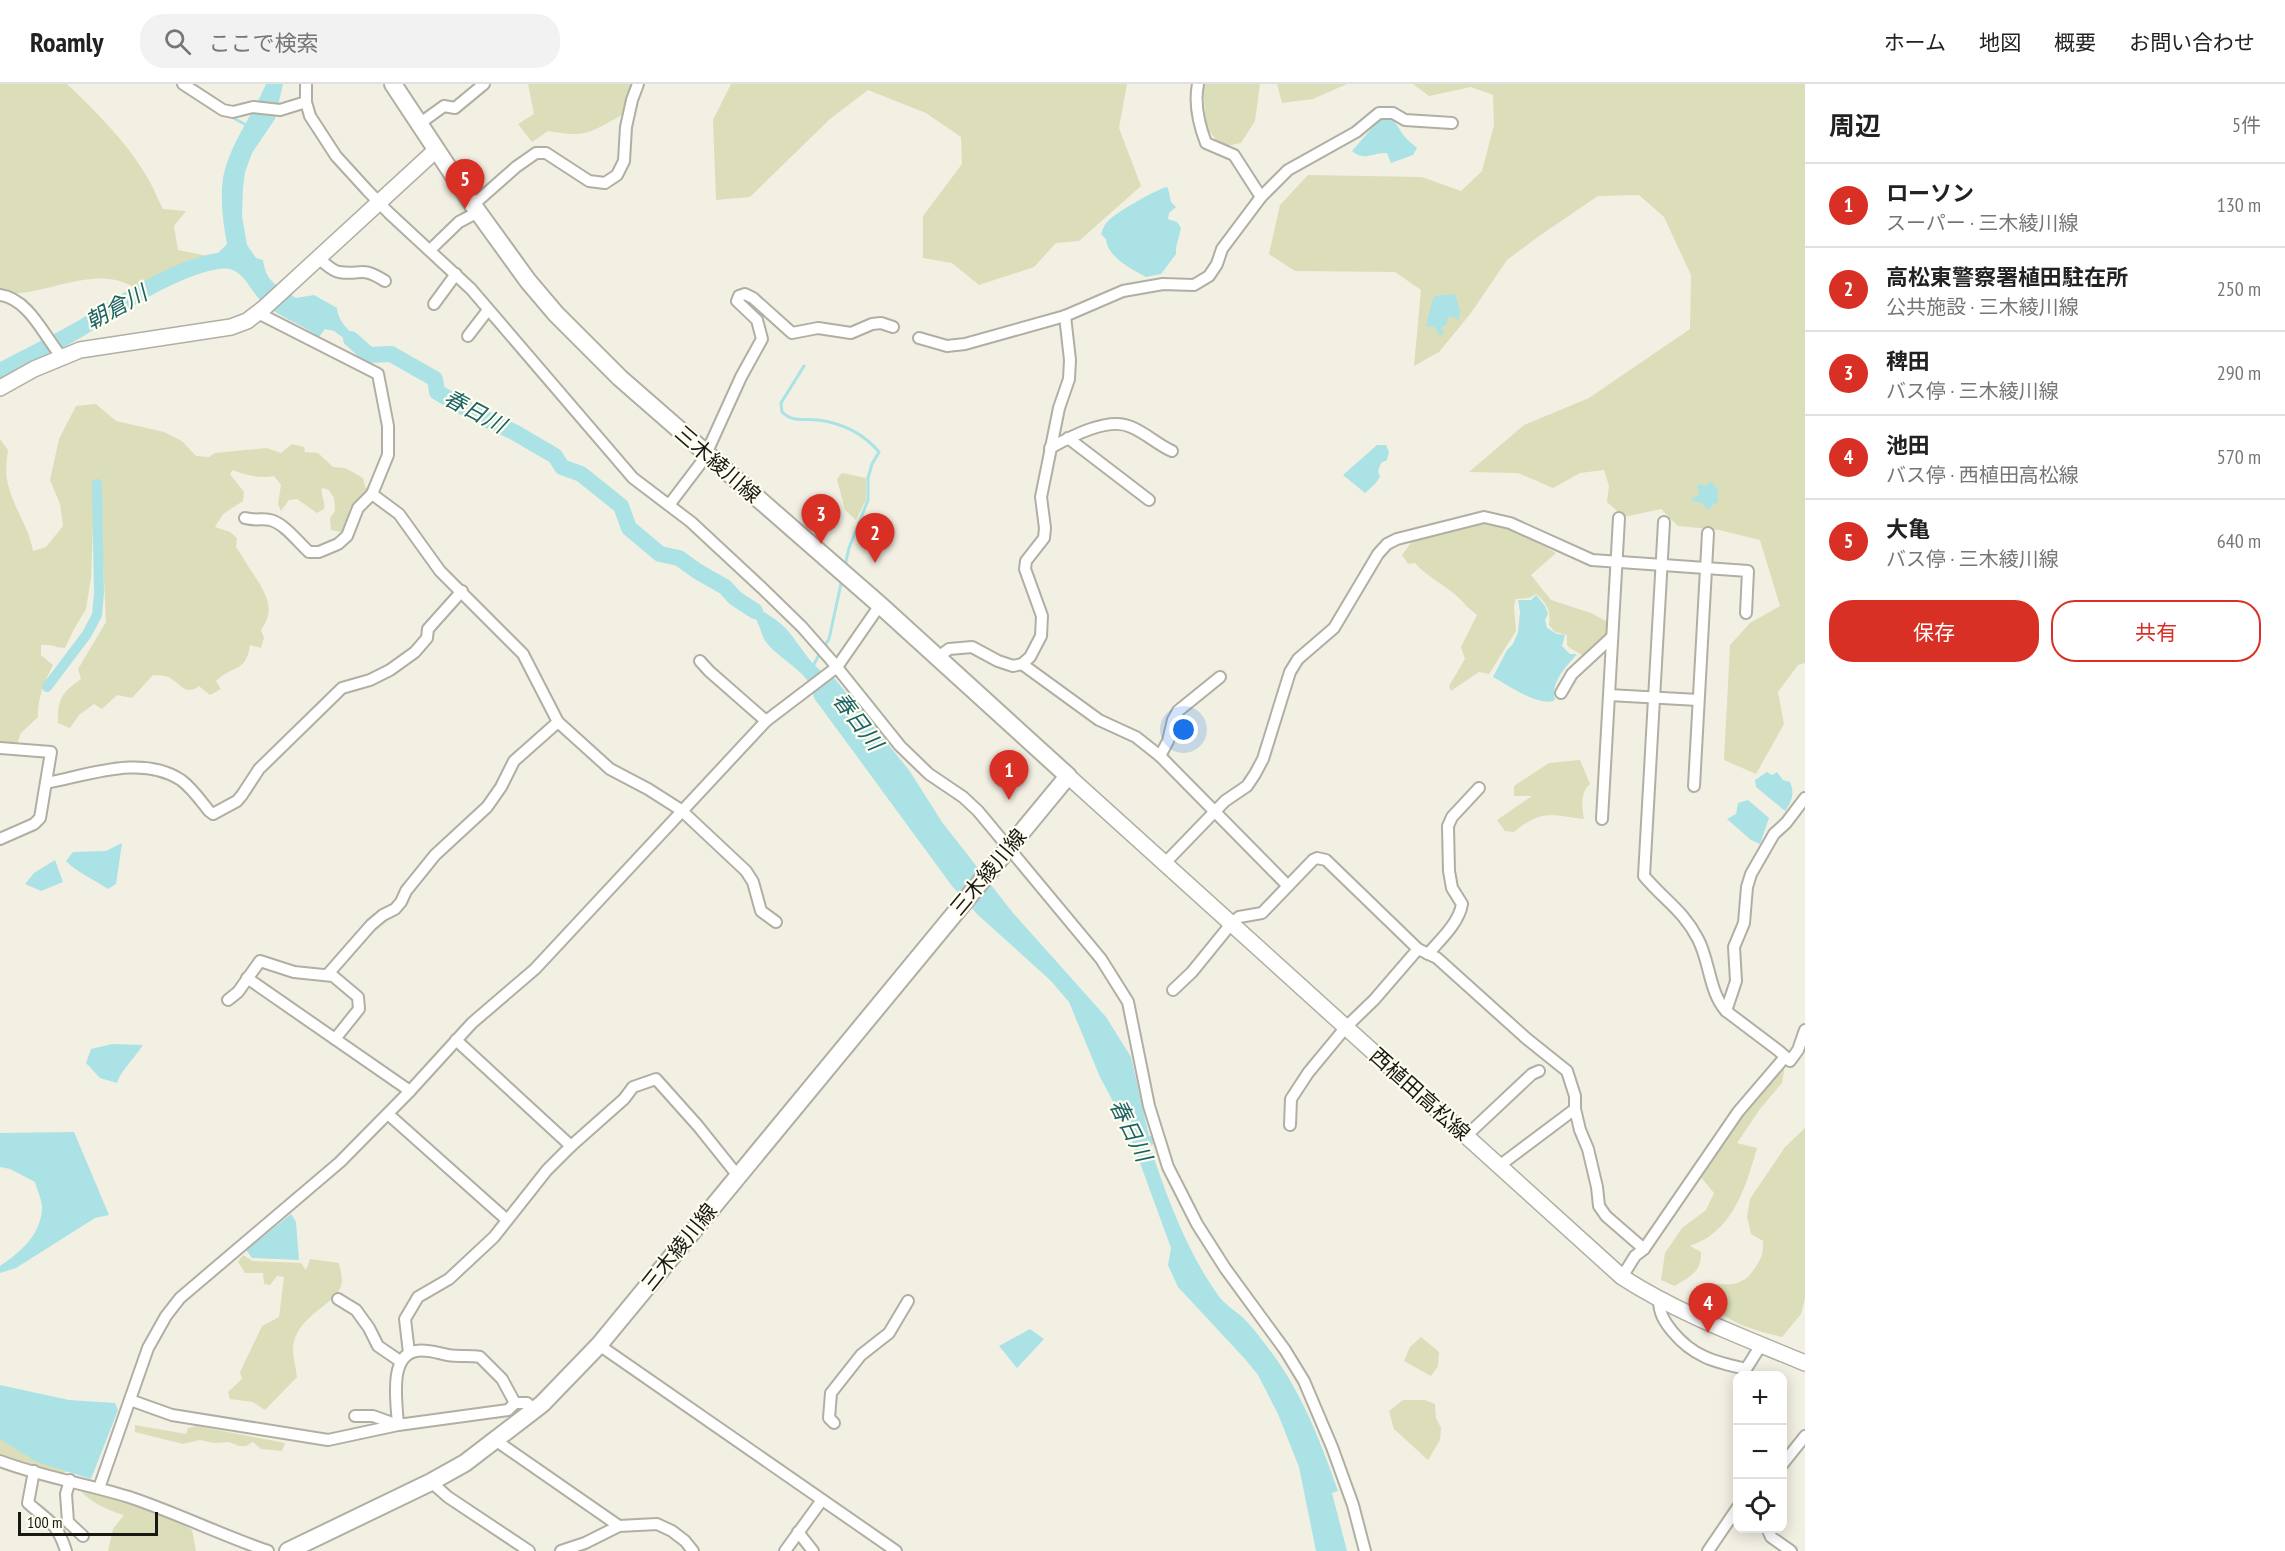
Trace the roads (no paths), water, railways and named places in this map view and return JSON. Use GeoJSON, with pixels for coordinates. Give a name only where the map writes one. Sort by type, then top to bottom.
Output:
{"type":"FeatureCollection","features":[{"type":"Feature","properties":{"kind":"main road","name":"三木綾川線"},"geometry":{"type":"LineString","coordinates":[[288,1551],[431,1482],[465,1463],[535,1410],[599,1345],[1068,776],[879,605],[620,378],[556,314],[528,281],[475,208],[393,84]]}},
{"type":"Feature","properties":{"kind":"main road"},"geometry":{"type":"LineString","coordinates":[[0,388],[59,354],[231,327],[261,311],[380,204],[436,150]]}},
{"type":"Feature","properties":{"kind":"main road","name":"西植田高松線"},"geometry":{"type":"LineString","coordinates":[[1068,776],[1622,1277],[1659,1300],[1805,1363]]}},
{"type":"Feature","properties":{"kind":"street"},"geometry":{"type":"LineString","coordinates":[[183,84],[223,110],[233,112],[253,107],[280,110],[306,102]]}},
{"type":"Feature","properties":{"kind":"street"},"geometry":{"type":"LineString","coordinates":[[306,84],[306,102],[310,116],[336,156],[380,204],[456,274],[633,478],[719,546],[802,627],[900,746],[929,774],[963,797],[978,811],[1101,960],[1128,1002],[1149,1106],[1168,1167],[1197,1224],[1304,1381],[1353,1505],[1365,1551]]}},
{"type":"Feature","properties":{"kind":"street"},"geometry":{"type":"LineString","coordinates":[[419,124],[444,106],[455,108],[484,84]]}},
{"type":"Feature","properties":{"kind":"street"},"geometry":{"type":"LineString","coordinates":[[430,249],[516,167],[536,153],[546,153],[589,181],[604,183],[617,176],[624,161],[626,127],[638,84]]}},
{"type":"Feature","properties":{"kind":"street"},"geometry":{"type":"LineString","coordinates":[[1198,84],[1197,104],[1200,126],[1206,143],[1234,155],[1261,197]]}},
{"type":"Feature","properties":{"kind":"street"},"geometry":{"type":"LineString","coordinates":[[919,338],[948,346],[964,344],[1065,316],[1123,291],[1162,284],[1194,285],[1209,276],[1217,264],[1222,249],[1261,197],[1288,170],[1356,132],[1379,113],[1393,113],[1405,120],[1452,123]]}},
{"type":"Feature","properties":{"kind":"street"},"geometry":{"type":"LineString","coordinates":[[319,260],[337,272],[364,271],[385,280]]}},
{"type":"Feature","properties":{"kind":"street"},"geometry":{"type":"LineString","coordinates":[[434,304],[456,274]]}},
{"type":"Feature","properties":{"kind":"street"},"geometry":{"type":"LineString","coordinates":[[669,505],[706,454],[741,377],[762,339],[757,320],[737,301],[739,296],[745,294],[753,298],[792,333],[829,328],[850,333],[872,324],[881,323],[893,327]]}},
{"type":"Feature","properties":{"kind":"street"},"geometry":{"type":"LineString","coordinates":[[0,295],[11,296],[21,304],[59,354]]}},
{"type":"Feature","properties":{"kind":"street"},"geometry":{"type":"LineString","coordinates":[[468,336],[488,310]]}},
{"type":"Feature","properties":{"kind":"street"},"geometry":{"type":"LineString","coordinates":[[245,518],[256,521],[269,519],[282,526],[309,552],[319,552],[338,544],[347,536],[358,508],[372,494],[388,455],[388,426],[378,374],[261,311]]}},
{"type":"Feature","properties":{"kind":"street"},"geometry":{"type":"LineString","coordinates":[[938,658],[949,649],[972,647],[1013,666],[1022,664],[1030,657],[1041,636],[1042,616],[1024,569],[1026,561],[1044,538],[1041,497],[1059,408],[1069,379],[1070,360],[1065,316]]}},
{"type":"Feature","properties":{"kind":"street"},"geometry":{"type":"LineString","coordinates":[[1050,448],[1077,433],[1118,424],[1131,426],[1172,452]]}},
{"type":"Feature","properties":{"kind":"street"},"geometry":{"type":"LineString","coordinates":[[1068,438],[1149,500]]}},
{"type":"Feature","properties":{"kind":"street"},"geometry":{"type":"LineString","coordinates":[[372,494],[399,514],[440,571],[523,654],[558,722],[610,769],[681,810],[746,871],[753,882],[760,911],[776,922]]}},
{"type":"Feature","properties":{"kind":"street"},"geometry":{"type":"LineString","coordinates":[[1165,863],[1216,811],[1247,786],[1263,759],[1290,672],[1298,659],[1334,628],[1378,554],[1387,544],[1397,539],[1484,517],[1510,523],[1592,560],[1748,571],[1746,613]]}},
{"type":"Feature","properties":{"kind":"street"},"geometry":{"type":"LineString","coordinates":[[1602,819],[1619,519]]}},
{"type":"Feature","properties":{"kind":"street"},"geometry":{"type":"LineString","coordinates":[[1664,522],[1644,876],[1688,919],[1700,942],[1719,1003],[1726,1011],[1790,1061],[1798,1050],[1805,1030]]}},
{"type":"Feature","properties":{"kind":"street"},"geometry":{"type":"LineString","coordinates":[[1694,786],[1708,533]]}},
{"type":"Feature","properties":{"kind":"street"},"geometry":{"type":"LineString","coordinates":[[46,783],[133,766],[156,768],[183,781],[213,814],[237,801],[259,769],[342,688],[370,680],[390,670],[415,652],[427,638],[428,629],[462,591]]}},
{"type":"Feature","properties":{"kind":"street"},"geometry":{"type":"LineString","coordinates":[[99,1488],[148,1348],[180,1298],[340,1162],[411,1091],[472,1023],[535,969],[766,721],[835,669],[879,605]]}},
{"type":"Feature","properties":{"kind":"street"},"geometry":{"type":"LineString","coordinates":[[1561,693],[1572,675],[1612,637]]}},
{"type":"Feature","properties":{"kind":"street"},"geometry":{"type":"LineString","coordinates":[[700,661],[766,721]]}},
{"type":"Feature","properties":{"kind":"street"},"geometry":{"type":"LineString","coordinates":[[1022,664],[1099,720],[1136,737],[1160,756],[1288,886]]}},
{"type":"Feature","properties":{"kind":"street"},"geometry":{"type":"LineString","coordinates":[[1160,756],[1168,741],[1173,720],[1178,711],[1220,677]]}},
{"type":"Feature","properties":{"kind":"street"},"geometry":{"type":"LineString","coordinates":[[1609,695],[1698,700]]}},
{"type":"Feature","properties":{"kind":"street"},"geometry":{"type":"LineString","coordinates":[[328,974],[370,925],[395,909],[406,891],[435,855],[487,807],[501,787],[514,761],[558,722]]}},
{"type":"Feature","properties":{"kind":"street"},"geometry":{"type":"LineString","coordinates":[[0,748],[51,752],[40,818],[34,824],[0,839]]}},
{"type":"Feature","properties":{"kind":"street"},"geometry":{"type":"LineString","coordinates":[[1290,1125],[1291,1100],[1308,1073],[1346,1027],[1452,925],[1461,910],[1462,904],[1452,888],[1449,871],[1448,826],[1452,817],[1479,788]]}},
{"type":"Feature","properties":{"kind":"street"},"geometry":{"type":"LineString","coordinates":[[1726,1011],[1736,981],[1734,947],[1744,923],[1747,887],[1751,874],[1774,834],[1786,823],[1805,798]]}},
{"type":"Feature","properties":{"kind":"street"},"geometry":{"type":"LineString","coordinates":[[1173,990],[1192,972],[1239,917],[1262,913],[1313,860],[1317,858],[1326,860],[1423,952],[1437,958],[1527,1039],[1567,1071],[1575,1096],[1575,1109],[1580,1130],[1588,1149],[1599,1206],[1606,1216],[1644,1249]]}},
{"type":"Feature","properties":{"kind":"street"},"geometry":{"type":"LineString","coordinates":[[228,999],[238,992],[260,961],[294,972],[328,974],[358,997],[360,1004],[359,1009],[336,1039]]}},
{"type":"Feature","properties":{"kind":"street"},"geometry":{"type":"LineString","coordinates":[[247,978],[411,1091]]}},
{"type":"Feature","properties":{"kind":"street"},"geometry":{"type":"LineString","coordinates":[[456,1040],[571,1146]]}},
{"type":"Feature","properties":{"kind":"street"},"geometry":{"type":"LineString","coordinates":[[1622,1277],[1635,1256],[1644,1249],[1738,1112],[1785,1057]]}},
{"type":"Feature","properties":{"kind":"street"},"geometry":{"type":"LineString","coordinates":[[1466,1136],[1532,1074],[1539,1071]]}},
{"type":"Feature","properties":{"kind":"street"},"geometry":{"type":"LineString","coordinates":[[409,1353],[405,1319],[418,1297],[449,1279],[494,1237],[547,1170],[624,1099],[633,1087],[656,1079],[738,1176]]}},
{"type":"Feature","properties":{"kind":"street"},"geometry":{"type":"LineString","coordinates":[[1499,1166],[1575,1109]]}},
{"type":"Feature","properties":{"kind":"street"},"geometry":{"type":"LineString","coordinates":[[388,1114],[507,1220]]}},
{"type":"Feature","properties":{"kind":"street"},"geometry":{"type":"LineString","coordinates":[[338,1299],[356,1310],[378,1346],[400,1361]]}},
{"type":"Feature","properties":{"kind":"street"},"geometry":{"type":"LineString","coordinates":[[1659,1300],[1659,1312],[1666,1324],[1692,1352],[1705,1358],[1746,1369],[1761,1345]]}},
{"type":"Feature","properties":{"kind":"street"},"geometry":{"type":"LineString","coordinates":[[834,1424],[830,1418],[831,1393],[861,1355],[889,1333],[908,1301]]}},
{"type":"Feature","properties":{"kind":"street"},"geometry":{"type":"LineString","coordinates":[[599,1345],[896,1551]]}},
{"type":"Feature","properties":{"kind":"street"},"geometry":{"type":"LineString","coordinates":[[398,1425],[396,1381],[400,1361],[409,1353],[430,1351],[451,1356],[480,1358],[502,1379],[515,1403]]}},
{"type":"Feature","properties":{"kind":"street"},"geometry":{"type":"LineString","coordinates":[[130,1400],[172,1415],[328,1440],[398,1425],[508,1410],[515,1403],[527,1403],[535,1410]]}},
{"type":"Feature","properties":{"kind":"street"},"geometry":{"type":"LineString","coordinates":[[355,1416],[373,1416],[398,1425]]}},
{"type":"Feature","properties":{"kind":"street"},"geometry":{"type":"LineString","coordinates":[[1787,1459],[1805,1436]]}},
{"type":"Feature","properties":{"kind":"street"},"geometry":{"type":"LineString","coordinates":[[495,1440],[619,1526]]}},
{"type":"Feature","properties":{"kind":"street"},"geometry":{"type":"LineString","coordinates":[[0,1461],[162,1508],[220,1534],[268,1551]]}},
{"type":"Feature","properties":{"kind":"street"},"geometry":{"type":"LineString","coordinates":[[34,1471],[28,1503],[53,1522],[66,1551]]}},
{"type":"Feature","properties":{"kind":"street"},"geometry":{"type":"LineString","coordinates":[[70,1480],[66,1494],[68,1522],[83,1536]]}},
{"type":"Feature","properties":{"kind":"street"},"geometry":{"type":"LineString","coordinates":[[431,1482],[448,1497],[529,1551]]}},
{"type":"Feature","properties":{"kind":"street"},"geometry":{"type":"LineString","coordinates":[[785,1551],[822,1500]]}},
{"type":"Feature","properties":{"kind":"street"},"geometry":{"type":"LineString","coordinates":[[1708,1551],[1733,1513]]}},
{"type":"Feature","properties":{"kind":"street"},"geometry":{"type":"LineString","coordinates":[[561,1551],[585,1543],[619,1526],[657,1524],[678,1536],[693,1551]]}},
{"type":"Feature","properties":{"kind":"street"},"geometry":{"type":"LineString","coordinates":[[798,1533],[813,1551]]}},
{"type":"Feature","properties":{"kind":"street"},"geometry":{"type":"LineString","coordinates":[[1769,1533],[1771,1537],[1791,1551]]}},
{"type":"Feature","properties":{"kind":"water"},"geometry":{"type":"Polygon","coordinates":[[[266,84],[283,84],[275,119],[252,153],[245,172],[242,216],[247,245],[256,258],[263,260],[267,274],[278,286],[296,298],[314,295],[337,308],[342,322],[360,342],[367,355],[334,331],[325,329],[319,337],[272,310],[259,299],[235,271],[221,269],[187,273],[215,256],[227,244],[222,211],[223,178],[230,154],[266,84]]]}},
{"type":"Feature","properties":{"kind":"water"},"geometry":{"type":"Polygon","coordinates":[[[1390,118],[1417,148],[1413,155],[1391,163],[1387,153],[1361,156],[1352,151],[1379,120],[1390,118]]]}},
{"type":"Feature","properties":{"kind":"water"},"geometry":{"type":"Polygon","coordinates":[[[1166,187],[1171,202],[1176,207],[1169,213],[1168,219],[1177,222],[1181,228],[1176,254],[1161,274],[1146,277],[1116,257],[1101,234],[1113,217],[1135,202],[1166,187]]]}},
{"type":"Feature","properties":{"kind":"water"},"geometry":{"type":"Polygon","coordinates":[[[1455,294],[1460,311],[1459,320],[1449,316],[1446,325],[1441,328],[1444,334],[1439,335],[1435,327],[1426,326],[1432,301],[1435,296],[1455,294]]]}},
{"type":"Feature","properties":{"kind":"water"},"geometry":{"type":"Polygon","coordinates":[[[1377,445],[1386,445],[1389,452],[1387,460],[1381,463],[1378,471],[1380,477],[1365,493],[1343,475],[1377,445]]]}},
{"type":"Feature","properties":{"kind":"water"},"geometry":{"type":"Polygon","coordinates":[[[1712,481],[1719,490],[1718,502],[1710,509],[1706,509],[1702,503],[1692,501],[1692,498],[1698,496],[1697,486],[1701,484],[1706,486],[1712,481]]]}},
{"type":"Feature","properties":{"kind":"water"},"geometry":{"type":"Polygon","coordinates":[[[1536,595],[1548,614],[1545,620],[1547,628],[1557,634],[1565,635],[1562,646],[1570,654],[1577,654],[1557,681],[1555,700],[1549,702],[1524,695],[1493,677],[1518,632],[1520,612],[1518,600],[1531,600],[1536,595]]]}},
{"type":"Feature","properties":{"kind":"water"},"geometry":{"type":"Polygon","coordinates":[[[736,596],[782,625],[813,664],[835,679],[909,770],[942,822],[1013,913],[1106,1017],[1131,1057],[1149,1136],[1152,1136],[1154,1144],[1150,1146],[1170,1203],[1187,1242],[1220,1298],[1259,1335],[1280,1364],[1309,1416],[1338,1491],[1332,1493],[1347,1551],[1316,1551],[1299,1467],[1278,1414],[1258,1375],[1178,1287],[1168,1265],[1171,1248],[1128,1130],[1100,1077],[1069,1002],[1050,980],[978,915],[952,886],[814,698],[807,680],[770,647],[755,618],[736,596]]]}},
{"type":"Feature","properties":{"kind":"water"},"geometry":{"type":"Polygon","coordinates":[[[1767,772],[1772,775],[1777,772],[1783,780],[1790,782],[1792,797],[1785,811],[1756,787],[1755,780],[1767,772]]]}},
{"type":"Feature","properties":{"kind":"water"},"geometry":{"type":"Polygon","coordinates":[[[1748,800],[1769,818],[1760,844],[1751,840],[1727,819],[1736,814],[1738,803],[1748,800]]]}},
{"type":"Feature","properties":{"kind":"water"},"geometry":{"type":"Polygon","coordinates":[[[122,843],[116,884],[108,889],[66,861],[73,852],[106,851],[122,843]]]}},
{"type":"Feature","properties":{"kind":"water"},"geometry":{"type":"Polygon","coordinates":[[[55,860],[63,882],[41,891],[25,884],[34,873],[55,860]]]}},
{"type":"Feature","properties":{"kind":"water"},"geometry":{"type":"Polygon","coordinates":[[[112,1044],[143,1045],[117,1083],[100,1078],[86,1063],[91,1049],[112,1044]]]}},
{"type":"Feature","properties":{"kind":"water"},"geometry":{"type":"Polygon","coordinates":[[[74,1132],[109,1215],[95,1218],[16,1268],[0,1273],[0,1266],[33,1236],[42,1207],[35,1182],[10,1169],[0,1167],[0,1133],[74,1132]]]}},
{"type":"Feature","properties":{"kind":"water"},"geometry":{"type":"Polygon","coordinates":[[[291,1214],[296,1222],[299,1260],[252,1258],[246,1250],[291,1214]]]}},
{"type":"Feature","properties":{"kind":"water"},"geometry":{"type":"Polygon","coordinates":[[[1030,1329],[1044,1339],[1017,1368],[999,1346],[1030,1329]]]}},
{"type":"Feature","properties":{"kind":"water"},"geometry":{"type":"Polygon","coordinates":[[[0,1385],[69,1400],[115,1403],[118,1410],[91,1479],[37,1462],[0,1439],[0,1385]]]}},
{"type":"Feature","properties":{"kind":"waterway"},"geometry":{"type":"LineString","coordinates":[[230,116],[248,126]]}},
{"type":"Feature","properties":{"kind":"waterway","name":"朝倉川"},"geometry":{"type":"LineString","coordinates":[[0,371],[164,280],[200,265],[218,261]]}},
{"type":"Feature","properties":{"kind":"waterway","name":"春日川"},"geometry":{"type":"LineString","coordinates":[[351,339],[369,355],[391,354],[435,379],[437,392],[555,456],[562,467],[581,474],[621,506],[629,528],[660,554],[679,558],[725,587],[735,598],[755,611]]}},
{"type":"Feature","properties":{"kind":"waterway"},"geometry":{"type":"LineString","coordinates":[[804,366],[781,403],[782,412],[790,418],[818,420],[843,426],[866,439],[879,452],[872,464],[868,478],[868,500],[849,548],[845,566]]}},
{"type":"Feature","properties":{"kind":"waterway"},"geometry":{"type":"LineString","coordinates":[[47,687],[87,634],[97,615],[99,593],[97,484]]}},
{"type":"Feature","properties":{"kind":"waterway"},"geometry":{"type":"LineString","coordinates":[[824,647],[829,639],[842,579]]}},
{"type":"Feature","properties":{"kind":"waterway"},"geometry":{"type":"LineString","coordinates":[[812,668],[820,653]]}},
{"type":"Feature","properties":{"kind":"place","name":"大亀"},"geometry":{"type":"Point","coordinates":[465,209]}},
{"type":"Feature","properties":{"kind":"place","name":"稗田"},"geometry":{"type":"Point","coordinates":[821,544]}},
{"type":"Feature","properties":{"kind":"place","name":"高松東警察署植田駐在所"},"geometry":{"type":"Point","coordinates":[875,563]}},
{"type":"Feature","properties":{"kind":"place","name":"ローソン"},"geometry":{"type":"Point","coordinates":[1009,800]}},
{"type":"Feature","properties":{"kind":"place","name":"池田"},"geometry":{"type":"Point","coordinates":[1708,1333]}}]}
